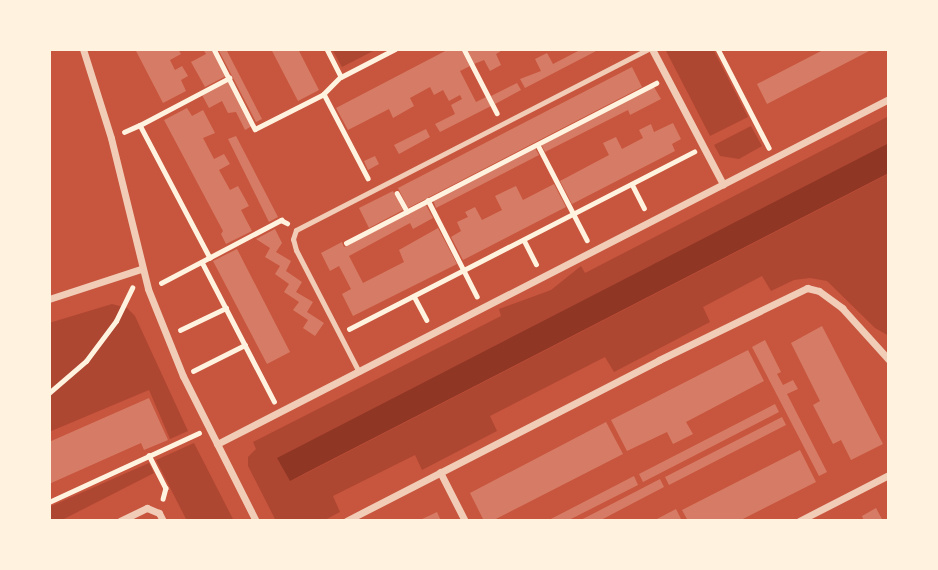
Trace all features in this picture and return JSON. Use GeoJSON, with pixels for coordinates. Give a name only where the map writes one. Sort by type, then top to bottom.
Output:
{"type":"FeatureCollection","features":[{"type":"Feature","properties":{"kind":"street"},"geometry":{"type":"LineString","coordinates":[[83,49],[111,138],[148,289],[183,376],[256,521]]}},
{"type":"Feature","properties":{"kind":"street"},"geometry":{"type":"LineString","coordinates":[[650,49],[723,184]]}},
{"type":"Feature","properties":{"kind":"street"},"geometry":{"type":"LineString","coordinates":[[217,444],[889,99]]}},
{"type":"Feature","properties":{"kind":"street"},"geometry":{"type":"LineString","coordinates":[[49,299],[141,269]]}},
{"type":"Feature","properties":{"kind":"street"},"geometry":{"type":"LineString","coordinates":[[346,521],[807,288],[819,291],[842,308],[888,356]]}},
{"type":"Feature","properties":{"kind":"street"},"geometry":{"type":"LineString","coordinates":[[440,472],[465,521]]}},
{"type":"Feature","properties":{"kind":"street"},"geometry":{"type":"LineString","coordinates":[[799,521],[889,475]]}},
{"type":"Feature","properties":{"kind":"street"},"geometry":{"type":"LineString","coordinates":[[120,521],[147,508],[159,513],[163,521]]}},
{"type":"Feature","properties":{"kind":"lane"},"geometry":{"type":"LineString","coordinates":[[359,372],[296,250],[293,239],[296,230],[373,188],[650,49]]}},
{"type":"Feature","properties":{"kind":"path"},"geometry":{"type":"LineString","coordinates":[[214,49],[256,129],[324,94],[341,77],[395,49]]}},
{"type":"Feature","properties":{"kind":"path"},"geometry":{"type":"LineString","coordinates":[[327,49],[341,77]]}},
{"type":"Feature","properties":{"kind":"path"},"geometry":{"type":"LineString","coordinates":[[464,49],[502,123]]}},
{"type":"Feature","properties":{"kind":"path"},"geometry":{"type":"LineString","coordinates":[[719,49],[774,158]]}},
{"type":"Feature","properties":{"kind":"path"},"geometry":{"type":"LineString","coordinates":[[111,138],[229,78]]}},
{"type":"Feature","properties":{"kind":"path"},"geometry":{"type":"LineString","coordinates":[[346,243],[667,78]]}},
{"type":"Feature","properties":{"kind":"path"},"geometry":{"type":"LineString","coordinates":[[324,94],[373,188]]}},
{"type":"Feature","properties":{"kind":"path"},"geometry":{"type":"LineString","coordinates":[[140,125],[210,258]]}},
{"type":"Feature","properties":{"kind":"path"},"geometry":{"type":"LineString","coordinates":[[538,145],[593,252]]}},
{"type":"Feature","properties":{"kind":"path"},"geometry":{"type":"LineString","coordinates":[[339,334],[704,147]]}},
{"type":"Feature","properties":{"kind":"path"},"geometry":{"type":"LineString","coordinates":[[632,184],[651,222]]}},
{"type":"Feature","properties":{"kind":"path"},"geometry":{"type":"LineString","coordinates":[[428,200],[484,308]]}},
{"type":"Feature","properties":{"kind":"path"},"geometry":{"type":"LineString","coordinates":[[148,289],[281,220],[296,230]]}},
{"type":"Feature","properties":{"kind":"path"},"geometry":{"type":"LineString","coordinates":[[524,240],[543,277]]}},
{"type":"Feature","properties":{"kind":"path"},"geometry":{"type":"LineString","coordinates":[[202,262],[280,413]]}},
{"type":"Feature","properties":{"kind":"path"},"geometry":{"type":"LineString","coordinates":[[49,393],[86,361],[104,338],[141,269]]}},
{"type":"Feature","properties":{"kind":"path"},"geometry":{"type":"LineString","coordinates":[[414,296],[434,334]]}},
{"type":"Feature","properties":{"kind":"path"},"geometry":{"type":"LineString","coordinates":[[167,336],[226,308]]}},
{"type":"Feature","properties":{"kind":"path"},"geometry":{"type":"LineString","coordinates":[[183,376],[245,345]]}},
{"type":"Feature","properties":{"kind":"path"},"geometry":{"type":"LineString","coordinates":[[49,502],[209,429]]}},
{"type":"Feature","properties":{"kind":"path"},"geometry":{"type":"LineString","coordinates":[[149,455],[166,488],[159,513]]}},
{"type":"Feature","properties":{"kind":"shaded area"},"geometry":{"type":"Polygon","coordinates":[[[332,49],[377,49],[342,67],[332,49]]]}},
{"type":"Feature","properties":{"kind":"shaded area"},"geometry":{"type":"Polygon","coordinates":[[[665,49],[713,49],[748,117],[710,136],[665,49]]]}},
{"type":"Feature","properties":{"kind":"shaded area"},"geometry":{"type":"Polygon","coordinates":[[[889,116],[889,143],[291,481],[888,174],[889,336],[875,328],[827,281],[810,278],[794,280],[771,291],[762,276],[703,307],[710,322],[614,372],[605,357],[490,416],[497,431],[422,470],[415,455],[333,496],[340,512],[323,521],[276,521],[248,466],[248,457],[256,449],[253,442],[501,316],[499,309],[551,290],[581,266],[585,273],[889,116]]]}},
{"type":"Feature","properties":{"kind":"shaded area"},"geometry":{"type":"Polygon","coordinates":[[[751,126],[762,146],[739,159],[720,156],[714,145],[751,126]]]}},
{"type":"Feature","properties":{"kind":"shaded area"},"geometry":{"type":"Polygon","coordinates":[[[889,143],[889,173],[290,481],[277,458],[889,143]]]}},
{"type":"Feature","properties":{"kind":"shaded area"},"geometry":{"type":"Polygon","coordinates":[[[112,304],[127,308],[135,316],[188,431],[170,439],[149,390],[49,432],[49,323],[112,304]]]}},
{"type":"Feature","properties":{"kind":"shaded area"},"geometry":{"type":"Polygon","coordinates":[[[194,443],[234,521],[187,521],[156,460],[194,443]]]}},
{"type":"Feature","properties":{"kind":"shaded area"},"geometry":{"type":"Polygon","coordinates":[[[149,463],[154,473],[60,521],[49,521],[49,507],[149,463]]]}},
{"type":"Feature","properties":{"kind":"building"},"geometry":{"type":"Polygon","coordinates":[[[135,49],[178,49],[181,54],[170,60],[175,70],[182,66],[188,76],[181,80],[186,91],[163,103],[135,49]]]}},
{"type":"Feature","properties":{"kind":"building"},"geometry":{"type":"Polygon","coordinates":[[[203,49],[212,49],[226,76],[205,87],[191,62],[206,54],[203,49]]]}},
{"type":"Feature","properties":{"kind":"building"},"geometry":{"type":"Polygon","coordinates":[[[218,49],[226,49],[262,119],[256,122],[218,49]]]}},
{"type":"Feature","properties":{"kind":"building"},"geometry":{"type":"Polygon","coordinates":[[[271,49],[298,49],[319,90],[298,101],[271,49]]]}},
{"type":"Feature","properties":{"kind":"building"},"geometry":{"type":"Polygon","coordinates":[[[449,49],[461,49],[470,66],[460,71],[476,102],[486,97],[491,106],[440,132],[435,124],[455,114],[451,105],[462,99],[460,95],[449,101],[443,90],[434,95],[430,87],[410,98],[414,106],[393,118],[389,109],[348,130],[336,108],[449,49]]]}},
{"type":"Feature","properties":{"kind":"building"},"geometry":{"type":"Polygon","coordinates":[[[466,49],[504,49],[496,54],[501,65],[490,71],[484,60],[474,64],[466,49]]]}},
{"type":"Feature","properties":{"kind":"building"},"geometry":{"type":"Polygon","coordinates":[[[582,49],[600,49],[525,88],[520,79],[541,71],[535,59],[547,53],[553,64],[582,49]]]}},
{"type":"Feature","properties":{"kind":"building"},"geometry":{"type":"Polygon","coordinates":[[[825,49],[873,49],[767,104],[757,84],[825,49]]]}},
{"type":"Feature","properties":{"kind":"building"},"geometry":{"type":"Polygon","coordinates":[[[632,67],[642,87],[408,208],[398,188],[632,67]]]}},
{"type":"Feature","properties":{"kind":"building"},"geometry":{"type":"Polygon","coordinates":[[[229,81],[252,126],[245,130],[236,112],[228,113],[222,101],[209,108],[202,95],[229,81]]]}},
{"type":"Feature","properties":{"kind":"building"},"geometry":{"type":"Polygon","coordinates":[[[517,83],[521,90],[495,104],[491,96],[517,83]]]}},
{"type":"Feature","properties":{"kind":"building"},"geometry":{"type":"Polygon","coordinates":[[[654,87],[661,99],[630,115],[628,110],[545,152],[541,144],[654,87]]]}},
{"type":"Feature","properties":{"kind":"building"},"geometry":{"type":"Polygon","coordinates":[[[187,108],[192,116],[203,110],[215,133],[203,138],[214,159],[224,154],[230,164],[219,170],[230,190],[238,186],[249,206],[241,210],[252,231],[226,244],[221,234],[223,231],[164,120],[187,108]]]}},
{"type":"Feature","properties":{"kind":"building"},"geometry":{"type":"Polygon","coordinates":[[[673,123],[681,139],[672,144],[675,151],[572,204],[560,181],[609,155],[603,143],[616,137],[622,149],[643,138],[639,130],[651,124],[654,132],[673,123]]]}},
{"type":"Feature","properties":{"kind":"building"},"geometry":{"type":"Polygon","coordinates":[[[426,129],[430,137],[399,154],[394,145],[426,129]]]}},
{"type":"Feature","properties":{"kind":"building"},"geometry":{"type":"Polygon","coordinates":[[[236,136],[278,217],[269,222],[228,139],[236,136]]]}},
{"type":"Feature","properties":{"kind":"building"},"geometry":{"type":"Polygon","coordinates":[[[535,148],[539,155],[436,208],[433,200],[535,148]]]}},
{"type":"Feature","properties":{"kind":"building"},"geometry":{"type":"Polygon","coordinates":[[[375,156],[379,164],[368,170],[364,161],[375,156]]]}},
{"type":"Feature","properties":{"kind":"building"},"geometry":{"type":"Polygon","coordinates":[[[554,184],[566,207],[463,260],[451,237],[461,231],[457,222],[468,217],[465,212],[475,207],[482,220],[502,210],[495,196],[516,186],[523,200],[554,184]]]}},
{"type":"Feature","properties":{"kind":"building"},"geometry":{"type":"Polygon","coordinates":[[[393,191],[403,210],[369,228],[359,208],[393,191]]]}},
{"type":"Feature","properties":{"kind":"building"},"geometry":{"type":"Polygon","coordinates":[[[426,205],[433,218],[413,229],[410,223],[349,256],[363,283],[404,262],[399,250],[438,228],[457,264],[353,316],[342,294],[351,289],[339,266],[330,271],[321,253],[342,242],[344,247],[426,205]]]}},
{"type":"Feature","properties":{"kind":"building"},"geometry":{"type":"Polygon","coordinates":[[[275,229],[282,243],[276,252],[291,261],[286,271],[302,282],[296,292],[313,302],[307,312],[324,323],[315,336],[303,328],[308,320],[293,310],[299,302],[284,292],[289,284],[275,274],[280,266],[265,257],[270,248],[256,239],[275,229]]]}},
{"type":"Feature","properties":{"kind":"building"},"geometry":{"type":"Polygon","coordinates":[[[237,249],[290,352],[267,364],[213,261],[237,249]]]}},
{"type":"Feature","properties":{"kind":"building"},"geometry":{"type":"Polygon","coordinates":[[[822,326],[883,444],[851,460],[841,440],[833,444],[813,405],[820,401],[791,343],[822,326]]]}},
{"type":"Feature","properties":{"kind":"building"},"geometry":{"type":"Polygon","coordinates":[[[765,340],[781,372],[777,374],[783,385],[793,380],[798,389],[787,394],[827,472],[819,476],[752,347],[765,340]]]}},
{"type":"Feature","properties":{"kind":"building"},"geometry":{"type":"Polygon","coordinates":[[[748,350],[764,381],[686,422],[693,434],[673,444],[667,432],[627,451],[611,420],[748,350]]]}},
{"type":"Feature","properties":{"kind":"building"},"geometry":{"type":"Polygon","coordinates":[[[149,398],[168,440],[144,450],[141,443],[49,484],[49,442],[149,398]]]}},
{"type":"Feature","properties":{"kind":"building"},"geometry":{"type":"Polygon","coordinates":[[[775,404],[779,412],[643,482],[639,474],[775,404]]]}},
{"type":"Feature","properties":{"kind":"building"},"geometry":{"type":"Polygon","coordinates":[[[782,417],[786,425],[669,485],[665,477],[782,417]]]}},
{"type":"Feature","properties":{"kind":"building"},"geometry":{"type":"Polygon","coordinates":[[[606,422],[623,454],[492,521],[484,521],[470,493],[606,422]]]}},
{"type":"Feature","properties":{"kind":"building"},"geometry":{"type":"Polygon","coordinates":[[[800,450],[816,482],[739,521],[688,521],[682,510],[800,450]]]}},
{"type":"Feature","properties":{"kind":"building"},"geometry":{"type":"Polygon","coordinates":[[[634,476],[638,485],[567,521],[547,521],[634,476]]]}},
{"type":"Feature","properties":{"kind":"building"},"geometry":{"type":"Polygon","coordinates":[[[660,479],[664,487],[599,521],[579,521],[660,479]]]}},
{"type":"Feature","properties":{"kind":"building"},"geometry":{"type":"Polygon","coordinates":[[[876,508],[883,521],[864,521],[862,516],[876,508]]]}},
{"type":"Feature","properties":{"kind":"building"},"geometry":{"type":"Polygon","coordinates":[[[676,509],[682,521],[653,521],[676,509]]]}},
{"type":"Feature","properties":{"kind":"building"},"geometry":{"type":"Polygon","coordinates":[[[437,512],[441,521],[418,521],[437,512]]]}}]}
